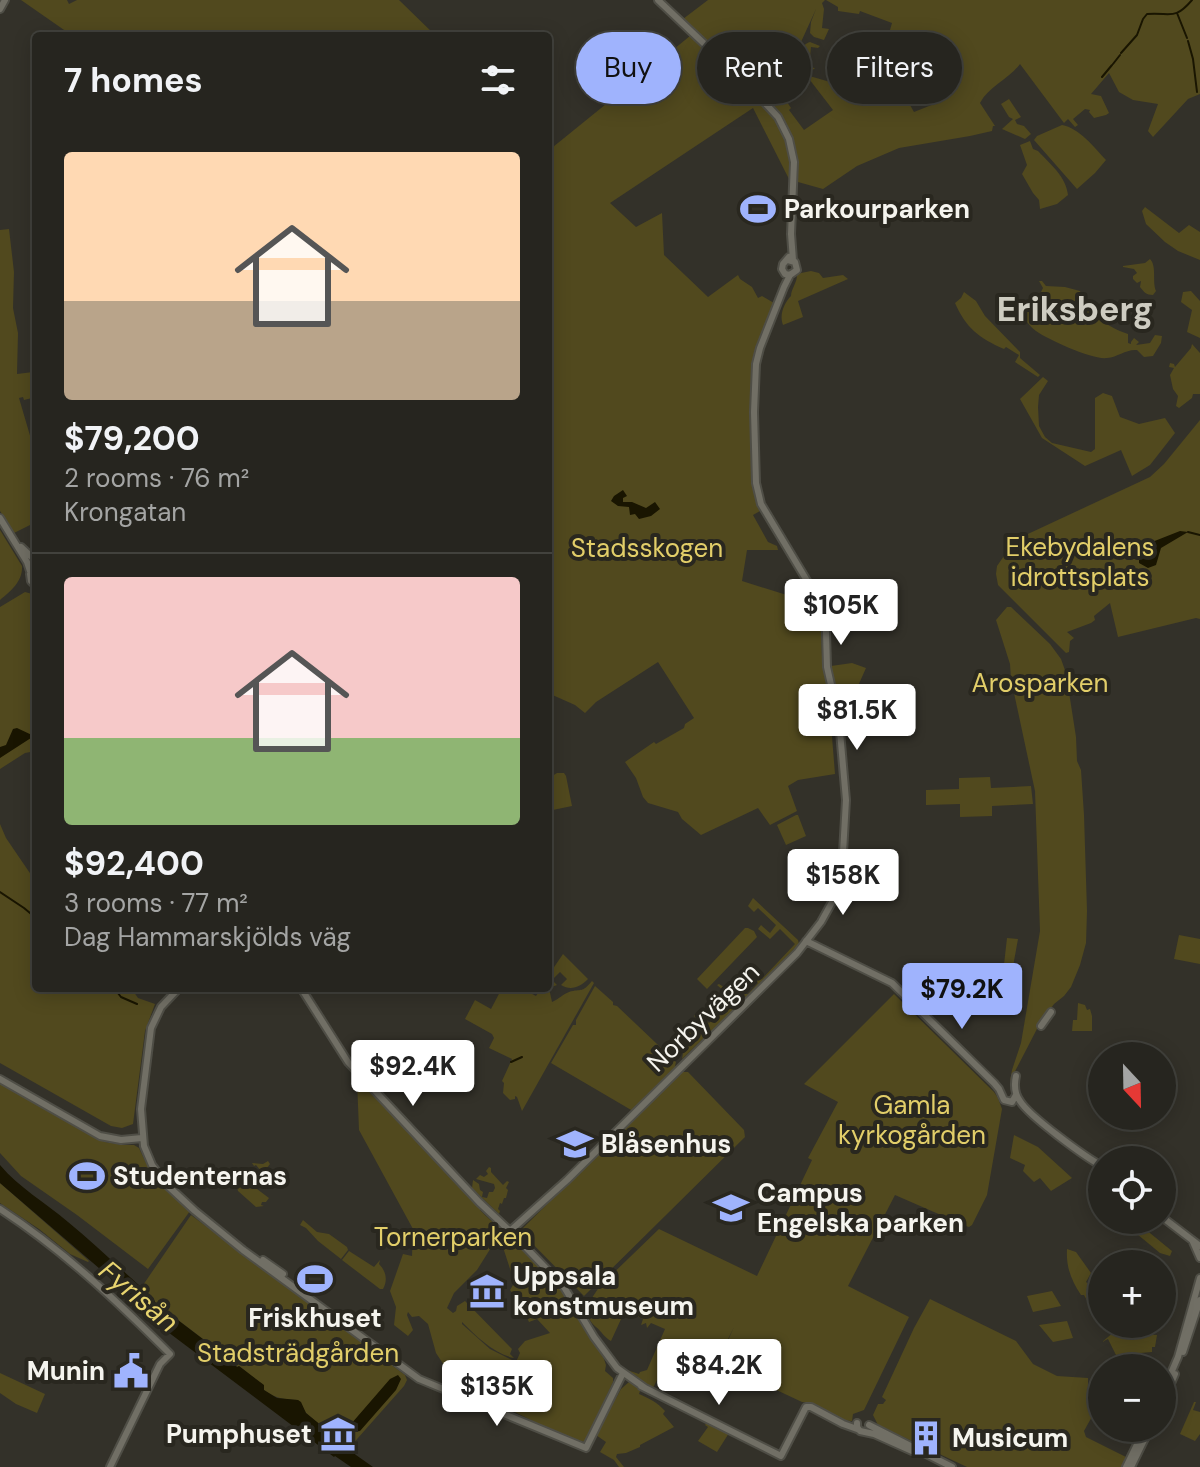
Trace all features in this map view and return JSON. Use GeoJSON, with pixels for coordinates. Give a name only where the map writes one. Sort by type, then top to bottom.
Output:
{"type":"FeatureCollection","features":[{"type":"Feature","properties":{"kind":"street"},"geometry":{"type":"LineString","coordinates":[[0,9],[5,0]]}},
{"type":"Feature","properties":{"kind":"street"},"geometry":{"type":"LineString","coordinates":[[658,0],[750,87],[778,117],[784,128],[794,162],[790,260],[798,268],[796,273],[788,275],[782,266],[790,260]]}},
{"type":"Feature","properties":{"kind":"street","name":"Norbyvägen"},"geometry":{"type":"LineString","coordinates":[[510,1231],[567,1180],[788,962],[831,908],[836,895],[843,853],[846,800],[839,720],[827,667],[823,614],[809,584],[761,504],[756,483],[756,364],[788,275]]}},
{"type":"Feature","properties":{"kind":"street"},"geometry":{"type":"LineString","coordinates":[[0,518],[32,563]]}},
{"type":"Feature","properties":{"kind":"street"},"geometry":{"type":"LineString","coordinates":[[15,542],[32,563]]}},
{"type":"Feature","properties":{"kind":"street"},"geometry":{"type":"LineString","coordinates":[[806,941],[892,983],[1005,1091]]}},
{"type":"Feature","properties":{"kind":"street"},"geometry":{"type":"LineString","coordinates":[[176,992],[158,1012],[149,1038],[141,1109],[142,1138],[149,1160],[167,1185],[195,1211],[419,1379],[586,1448],[622,1374]]}},
{"type":"Feature","properties":{"kind":"street"},"geometry":{"type":"LineString","coordinates":[[304,992],[348,1062],[479,1202],[564,1287],[610,1364],[622,1374],[781,1456],[806,1407],[843,1424],[867,1430],[869,1425]]}},
{"type":"Feature","properties":{"kind":"street"},"geometry":{"type":"LineString","coordinates":[[1041,1026],[1051,1012]]}},
{"type":"Feature","properties":{"kind":"street"},"geometry":{"type":"LineString","coordinates":[[1012,1102],[1016,1093],[1016,1076],[1005,1091],[1004,1100],[1024,1107],[1088,1157]]}},
{"type":"Feature","properties":{"kind":"street"},"geometry":{"type":"LineString","coordinates":[[0,1079],[100,1136],[121,1140],[142,1138]]}},
{"type":"Feature","properties":{"kind":"street"},"geometry":{"type":"LineString","coordinates":[[1005,1091],[1012,1089],[1024,1107]]}},
{"type":"Feature","properties":{"kind":"street"},"geometry":{"type":"LineString","coordinates":[[0,1209],[64,1255],[170,1354],[160,1364],[110,1467]]}},
{"type":"Feature","properties":{"kind":"street"},"geometry":{"type":"LineString","coordinates":[[1176,1228],[1200,1243]]}},
{"type":"Feature","properties":{"kind":"street"},"geometry":{"type":"LineString","coordinates":[[1191,1239],[1200,1258]]}},
{"type":"Feature","properties":{"kind":"street"},"geometry":{"type":"LineString","coordinates":[[1176,1362],[1200,1278]]}},
{"type":"Feature","properties":{"kind":"street"},"geometry":{"type":"LineString","coordinates":[[1176,1371],[1200,1300]]}},
{"type":"Feature","properties":{"kind":"street"},"geometry":{"type":"LineString","coordinates":[[860,1428],[863,1420],[868,1422],[952,1467]]}},
{"type":"Feature","properties":{"kind":"street"},"geometry":{"type":"LineString","coordinates":[[860,1428],[911,1451],[917,1450]]}},
{"type":"Feature","properties":{"kind":"street"},"geometry":{"type":"LineString","coordinates":[[1128,1467],[1141,1442]]}},
{"type":"Feature","properties":{"kind":"green space"},"geometry":{"type":"Polygon","coordinates":[[[21,0],[67,0],[69,4],[77,0],[399,0],[432,32],[67,32],[21,0]]]}},
{"type":"Feature","properties":{"kind":"green space","name":"Stadsskogen"},"geometry":{"type":"Polygon","coordinates":[[[708,0],[825,0],[822,3],[822,28],[829,29],[824,40],[810,32],[816,9],[806,32],[697,32],[697,104],[772,104],[766,109],[786,143],[791,183],[753,108],[610,203],[636,227],[662,213],[664,255],[708,297],[738,275],[752,287],[758,298],[762,296],[774,303],[756,347],[751,412],[753,481],[765,514],[760,511],[753,515],[768,542],[777,546],[778,550],[747,550],[742,581],[790,596],[800,618],[817,611],[823,665],[835,722],[831,724],[835,774],[798,780],[788,786],[797,811],[770,825],[758,808],[701,835],[678,812],[648,803],[625,762],[654,742],[656,744],[684,728],[694,718],[658,662],[596,702],[585,713],[552,695],[552,146],[606,104],[681,104],[681,43],[695,30],[683,19],[708,0]]]}},
{"type":"Feature","properties":{"kind":"green space","name":"Stadsskogen"},"geometry":{"type":"Polygon","coordinates":[[[826,0],[1200,0],[1200,94],[1188,99],[1153,137],[1148,131],[1158,104],[1133,100],[1119,92],[1109,73],[1091,94],[1101,96],[1109,113],[1094,118],[1090,110],[1085,109],[1073,119],[1078,125],[1075,127],[1068,119],[1064,123],[1020,64],[980,103],[995,126],[992,131],[899,148],[857,166],[823,189],[798,182],[793,142],[773,108],[775,104],[788,104],[789,110],[804,130],[833,110],[828,104],[902,104],[910,105],[914,112],[934,104],[962,104],[962,32],[890,32],[892,23],[860,11],[859,14],[838,11],[838,7],[826,0]]]}},
{"type":"Feature","properties":{"kind":"green space","name":"Stadsskogen"},"geometry":{"type":"Polygon","coordinates":[[[811,76],[827,81],[827,102],[811,81],[811,76]]]}},
{"type":"Feature","properties":{"kind":"green space"},"geometry":{"type":"Polygon","coordinates":[[[1009,99],[1021,117],[1015,120],[1017,124],[1024,126],[1031,134],[1025,139],[1002,129],[1013,119],[1001,104],[1009,99]]]}},
{"type":"Feature","properties":{"kind":"green space"},"geometry":{"type":"Polygon","coordinates":[[[1062,125],[1080,134],[1106,160],[1077,189],[1034,140],[1062,125]]]}},
{"type":"Feature","properties":{"kind":"green space"},"geometry":{"type":"Polygon","coordinates":[[[1030,141],[1033,149],[1061,176],[1067,188],[1068,195],[1057,204],[1040,209],[1039,200],[1022,174],[1027,165],[1020,145],[1030,141]]]}},
{"type":"Feature","properties":{"kind":"green space"},"geometry":{"type":"Polygon","coordinates":[[[1145,207],[1179,233],[1189,225],[1200,232],[1200,260],[1178,251],[1146,224],[1142,211],[1145,207]]]}},
{"type":"Feature","properties":{"kind":"green space"},"geometry":{"type":"Polygon","coordinates":[[[9,229],[14,272],[13,308],[18,333],[17,374],[32,372],[32,398],[19,398],[32,442],[32,524],[14,533],[0,511],[0,230],[9,229]]]}},
{"type":"Feature","properties":{"kind":"green space"},"geometry":{"type":"Polygon","coordinates":[[[1150,259],[1156,291],[1153,295],[1140,287],[1141,281],[1137,283],[1133,279],[1137,273],[1134,269],[1123,267],[1145,263],[1150,259]]]}},
{"type":"Feature","properties":{"kind":"green space"},"geometry":{"type":"Polygon","coordinates":[[[811,271],[823,278],[843,275],[848,279],[798,301],[803,317],[783,325],[783,309],[791,296],[797,275],[811,271]]]}},
{"type":"Feature","properties":{"kind":"green space"},"geometry":{"type":"Polygon","coordinates":[[[1039,281],[1046,286],[1080,291],[1099,318],[1128,334],[1128,343],[1131,344],[1134,338],[1139,342],[1136,345],[1150,343],[1155,335],[1162,336],[1161,343],[1153,356],[1144,357],[1133,350],[1100,358],[1050,339],[1033,329],[1020,311],[1024,302],[1033,306],[1028,299],[1041,292],[1043,288],[1039,281]]]}},
{"type":"Feature","properties":{"kind":"green space"},"geometry":{"type":"Polygon","coordinates":[[[1191,291],[1200,301],[1200,338],[1187,332],[1192,310],[1181,302],[1183,292],[1191,291]]]}},
{"type":"Feature","properties":{"kind":"green space"},"geometry":{"type":"Polygon","coordinates":[[[964,292],[976,301],[985,316],[1020,352],[1020,358],[1040,375],[1038,377],[1015,362],[1019,355],[987,341],[969,326],[955,303],[964,292]]]}},
{"type":"Feature","properties":{"kind":"green space"},"geometry":{"type":"Polygon","coordinates":[[[1192,344],[1200,353],[1200,394],[1193,394],[1179,408],[1170,375],[1174,368],[1169,367],[1170,363],[1175,367],[1192,344]]]}},
{"type":"Feature","properties":{"kind":"green space"},"geometry":{"type":"Polygon","coordinates":[[[1043,377],[1048,381],[1039,395],[1039,426],[1052,443],[1091,452],[1095,449],[1095,398],[1103,393],[1112,396],[1120,417],[1139,424],[1165,418],[1175,433],[1150,465],[1132,476],[1121,450],[1085,466],[1042,438],[1020,399],[1043,377]]]}},
{"type":"Feature","properties":{"kind":"green space","name":"Ekebydalens idrottsplats"},"geometry":{"type":"Polygon","coordinates":[[[1200,420],[1200,619],[1118,637],[1110,603],[1094,616],[1095,620],[1091,623],[1067,632],[1074,638],[1066,653],[998,585],[997,566],[1015,540],[1150,477],[1200,420]]]}},
{"type":"Feature","properties":{"kind":"green space"},"geometry":{"type":"Polygon","coordinates":[[[0,530],[22,571],[12,589],[0,600],[0,530]]]}},
{"type":"Feature","properties":{"kind":"green space"},"geometry":{"type":"Polygon","coordinates":[[[25,592],[32,594],[32,752],[0,769],[0,607],[25,592]]]}},
{"type":"Feature","properties":{"kind":"green space","name":"Arosparken"},"geometry":{"type":"Polygon","coordinates":[[[1007,607],[1011,607],[1050,644],[1066,673],[1077,761],[1081,770],[1087,911],[1086,943],[1071,987],[1039,1025],[1010,1081],[1021,1043],[1040,931],[1035,791],[1010,664],[996,620],[1007,607]]]}},
{"type":"Feature","properties":{"kind":"green space"},"geometry":{"type":"Polygon","coordinates":[[[852,663],[866,668],[853,710],[845,715],[841,712],[831,666],[852,663]]]}},
{"type":"Feature","properties":{"kind":"green space"},"geometry":{"type":"Polygon","coordinates":[[[564,773],[566,776],[572,806],[552,810],[553,776],[564,773]]]}},
{"type":"Feature","properties":{"kind":"green space"},"geometry":{"type":"Polygon","coordinates":[[[990,777],[991,788],[1031,786],[1033,804],[992,806],[992,816],[960,817],[960,804],[926,805],[926,790],[959,789],[959,778],[990,777]]]}},
{"type":"Feature","properties":{"kind":"green space"},"geometry":{"type":"Polygon","coordinates":[[[796,815],[806,836],[786,845],[777,825],[796,815]]]}},
{"type":"Feature","properties":{"kind":"green space"},"geometry":{"type":"Polygon","coordinates":[[[0,824],[32,876],[32,992],[134,992],[138,998],[155,1004],[145,1031],[133,1124],[122,1128],[111,1126],[0,1063],[0,824]]]}},
{"type":"Feature","properties":{"kind":"green space"},"geometry":{"type":"Polygon","coordinates":[[[753,898],[799,944],[746,998],[744,994],[748,994],[758,983],[756,981],[762,979],[795,944],[780,929],[770,939],[758,929],[761,925],[770,933],[776,925],[758,908],[754,912],[748,906],[753,898]]]}},
{"type":"Feature","properties":{"kind":"green space"},"geometry":{"type":"Polygon","coordinates":[[[745,928],[754,931],[757,937],[707,989],[697,979],[745,928]]]}},
{"type":"Feature","properties":{"kind":"green space"},"geometry":{"type":"Polygon","coordinates":[[[1179,935],[1200,939],[1200,964],[1174,959],[1179,935]]]}},
{"type":"Feature","properties":{"kind":"green space"},"geometry":{"type":"Polygon","coordinates":[[[1007,938],[1018,939],[1010,983],[1002,982],[1007,938]]]}},
{"type":"Feature","properties":{"kind":"green space"},"geometry":{"type":"Polygon","coordinates":[[[563,954],[588,979],[579,986],[568,988],[561,985],[567,979],[560,972],[552,980],[552,970],[563,954]]]}},
{"type":"Feature","properties":{"kind":"green space"},"geometry":{"type":"Polygon","coordinates":[[[592,981],[594,983],[522,1111],[517,1097],[510,1100],[503,1093],[502,1081],[512,1059],[489,1048],[494,1038],[492,1034],[465,1019],[475,1000],[491,1009],[500,992],[528,992],[536,996],[538,992],[550,992],[552,1002],[567,993],[583,989],[592,981]]]}},
{"type":"Feature","properties":{"kind":"green space"},"geometry":{"type":"Polygon","coordinates":[[[719,984],[741,1002],[710,1033],[694,1016],[701,1016],[709,1023],[725,1007],[718,1000],[725,992],[719,984]]]}},
{"type":"Feature","properties":{"kind":"green space"},"geometry":{"type":"Polygon","coordinates":[[[595,986],[676,1062],[675,1066],[680,1072],[688,1072],[744,1130],[745,1137],[584,1296],[520,1231],[638,1114],[551,1063],[573,1025],[576,1025],[595,986]]]}},
{"type":"Feature","properties":{"kind":"green space","name":"Gamla kyrkogården"},"geometry":{"type":"Polygon","coordinates":[[[894,994],[994,1092],[1002,1109],[987,1195],[972,1225],[966,1226],[895,1195],[848,1286],[909,1317],[864,1410],[853,1414],[852,1421],[845,1420],[723,1365],[725,1361],[720,1358],[734,1327],[718,1359],[690,1346],[687,1350],[682,1344],[674,1346],[652,1390],[636,1382],[638,1377],[627,1370],[639,1374],[647,1370],[665,1329],[651,1323],[647,1328],[646,1323],[641,1325],[643,1319],[628,1312],[625,1318],[622,1317],[611,1341],[588,1317],[588,1307],[596,1292],[659,1229],[757,1276],[812,1160],[808,1158],[838,1102],[804,1084],[894,994]]]}},
{"type":"Feature","properties":{"kind":"green space"},"geometry":{"type":"Polygon","coordinates":[[[1078,1003],[1090,1009],[1092,1031],[1072,1031],[1073,1020],[1077,1020],[1078,1003]]]}},
{"type":"Feature","properties":{"kind":"green space"},"geometry":{"type":"Polygon","coordinates":[[[693,1023],[702,1035],[707,1035],[682,1059],[681,1037],[693,1023]]]}},
{"type":"Feature","properties":{"kind":"green space","name":"Tornerparken"},"geometry":{"type":"Polygon","coordinates":[[[357,1080],[480,1206],[480,1210],[564,1291],[604,1359],[605,1371],[613,1378],[585,1442],[564,1437],[507,1408],[474,1397],[477,1393],[463,1394],[436,1353],[428,1324],[408,1312],[413,1330],[408,1336],[394,1325],[396,1307],[390,1291],[403,1254],[412,1256],[413,1229],[359,1130],[357,1080]],[[499,1235],[477,1270],[454,1293],[447,1308],[453,1313],[465,1301],[512,1349],[510,1354],[514,1358],[492,1349],[462,1324],[490,1349],[516,1362],[520,1353],[518,1349],[525,1341],[550,1333],[537,1319],[529,1322],[520,1302],[510,1290],[513,1278],[499,1235]]]}},
{"type":"Feature","properties":{"kind":"green space","name":"Studenternas"},"geometry":{"type":"Polygon","coordinates":[[[0,1082],[92,1136],[105,1142],[139,1148],[164,1188],[190,1211],[148,1269],[21,1176],[0,1153],[0,1082]]]}},
{"type":"Feature","properties":{"kind":"green space"},"geometry":{"type":"Polygon","coordinates":[[[1014,1135],[1038,1147],[1072,1178],[1051,1191],[1040,1178],[1034,1182],[1023,1171],[1025,1165],[1010,1158],[1014,1135]]]}},
{"type":"Feature","properties":{"kind":"green space"},"geometry":{"type":"Polygon","coordinates":[[[268,1161],[270,1164],[253,1186],[269,1198],[262,1202],[264,1206],[256,1207],[238,1191],[234,1176],[238,1173],[246,1182],[261,1171],[252,1163],[268,1161]]]}},
{"type":"Feature","properties":{"kind":"green space"},"geometry":{"type":"Polygon","coordinates":[[[489,1167],[503,1185],[509,1182],[506,1198],[498,1209],[499,1214],[472,1188],[473,1180],[479,1184],[482,1197],[487,1198],[489,1192],[493,1192],[494,1184],[476,1179],[488,1174],[486,1171],[489,1167]]]}},
{"type":"Feature","properties":{"kind":"green space"},"geometry":{"type":"Polygon","coordinates":[[[0,1183],[89,1261],[70,1254],[0,1203],[0,1183]]]}},
{"type":"Feature","properties":{"kind":"green space","name":"Stadsträdgården"},"geometry":{"type":"Polygon","coordinates":[[[191,1215],[405,1375],[407,1380],[404,1386],[350,1447],[350,1444],[346,1447],[306,1413],[298,1400],[280,1398],[264,1390],[263,1385],[239,1366],[157,1306],[141,1288],[191,1215]]]}},
{"type":"Feature","properties":{"kind":"green space"},"geometry":{"type":"Polygon","coordinates":[[[303,1220],[317,1232],[329,1234],[347,1247],[341,1259],[300,1225],[303,1220]]]}},
{"type":"Feature","properties":{"kind":"green space"},"geometry":{"type":"Polygon","coordinates":[[[1137,1234],[1151,1234],[1171,1250],[1156,1250],[1137,1234]]]}},
{"type":"Feature","properties":{"kind":"green space"},"geometry":{"type":"Polygon","coordinates":[[[1067,1249],[1076,1252],[1088,1269],[1088,1302],[1074,1284],[1068,1268],[1067,1249]]]}},
{"type":"Feature","properties":{"kind":"green space"},"geometry":{"type":"Polygon","coordinates":[[[349,1251],[374,1267],[380,1260],[386,1276],[383,1289],[342,1260],[349,1251]]]}},
{"type":"Feature","properties":{"kind":"green space"},"geometry":{"type":"Polygon","coordinates":[[[1052,1291],[1061,1306],[1033,1312],[1027,1296],[1052,1291]]]}},
{"type":"Feature","properties":{"kind":"green space"},"geometry":{"type":"Polygon","coordinates":[[[930,1299],[1016,1341],[1033,1364],[1057,1376],[1088,1378],[1086,1437],[1088,1442],[1096,1442],[1128,1458],[1123,1467],[967,1467],[878,1425],[873,1415],[878,1404],[886,1400],[882,1397],[930,1299]]]}},
{"type":"Feature","properties":{"kind":"green space"},"geometry":{"type":"Polygon","coordinates":[[[1067,1321],[1073,1338],[1053,1342],[1039,1325],[1067,1321]]]}},
{"type":"Feature","properties":{"kind":"green space"},"geometry":{"type":"Polygon","coordinates":[[[1107,1338],[1156,1338],[1152,1352],[1128,1354],[1116,1354],[1108,1339],[1102,1342],[1107,1338]]]}},
{"type":"Feature","properties":{"kind":"green space"},"geometry":{"type":"Polygon","coordinates":[[[0,1373],[45,1394],[37,1413],[0,1393],[0,1373]]]}},
{"type":"Feature","properties":{"kind":"green space"},"geometry":{"type":"Polygon","coordinates":[[[629,1382],[641,1388],[639,1394],[665,1411],[663,1414],[674,1427],[640,1447],[617,1454],[624,1467],[619,1467],[600,1452],[606,1442],[596,1435],[621,1389],[629,1382]]]}},
{"type":"Feature","properties":{"kind":"green space"},"geometry":{"type":"Polygon","coordinates":[[[1194,1402],[1193,1410],[1200,1412],[1200,1434],[1195,1441],[1180,1434],[1194,1402]]]}},
{"type":"Feature","properties":{"kind":"green space"},"geometry":{"type":"Polygon","coordinates":[[[707,1422],[729,1433],[717,1452],[698,1441],[708,1427],[705,1425],[707,1422]]]}},
{"type":"Feature","properties":{"kind":"water"},"geometry":{"type":"Polygon","coordinates":[[[623,490],[627,496],[623,502],[646,508],[655,502],[660,509],[651,516],[639,519],[635,514],[630,515],[629,507],[618,506],[611,501],[623,490]]]}},
{"type":"Feature","properties":{"kind":"water"},"geometry":{"type":"Polygon","coordinates":[[[1180,531],[1188,532],[1161,548],[1156,565],[1148,568],[1139,563],[1139,556],[1147,544],[1180,531]]]}},
{"type":"Feature","properties":{"kind":"water"},"geometry":{"type":"Polygon","coordinates":[[[17,728],[32,737],[0,758],[0,747],[6,745],[13,729],[17,728]]]}},
{"type":"Feature","properties":{"kind":"water","name":"Fyrisån"},"geometry":{"type":"Polygon","coordinates":[[[0,1165],[15,1181],[100,1250],[153,1298],[157,1306],[264,1385],[264,1390],[277,1398],[301,1402],[306,1413],[344,1444],[347,1441],[349,1449],[373,1467],[351,1467],[334,1457],[148,1317],[107,1275],[0,1183],[0,1165]]]}},
{"type":"Feature","properties":{"kind":"water"},"geometry":{"type":"Polygon","coordinates":[[[398,1375],[401,1379],[396,1390],[360,1431],[351,1430],[351,1424],[390,1379],[398,1375]]]}},
{"type":"Feature","properties":{"kind":"waterway"},"geometry":{"type":"LineString","coordinates":[[1121,53],[1137,35],[1147,14],[1176,13],[1192,0]]}},
{"type":"Feature","properties":{"kind":"waterway"},"geometry":{"type":"LineString","coordinates":[[1177,13],[1187,38]]}},
{"type":"Feature","properties":{"kind":"waterway"},"geometry":{"type":"LineString","coordinates":[[1188,41],[1197,92]]}},
{"type":"Feature","properties":{"kind":"waterway"},"geometry":{"type":"LineString","coordinates":[[1113,64],[1120,55]]}},
{"type":"Feature","properties":{"kind":"waterway"},"geometry":{"type":"LineString","coordinates":[[1102,77],[1112,65]]}},
{"type":"Feature","properties":{"kind":"waterway"},"geometry":{"type":"LineString","coordinates":[[1188,532],[1200,535]]}},
{"type":"Feature","properties":{"kind":"waterway"},"geometry":{"type":"LineString","coordinates":[[0,892],[32,915]]}},
{"type":"Feature","properties":{"kind":"waterway"},"geometry":{"type":"LineString","coordinates":[[117,992],[137,1004]]}},
{"type":"Feature","properties":{"kind":"waterway"},"geometry":{"type":"LineString","coordinates":[[511,1062],[522,1057]]}},
{"type":"Feature","properties":{"kind":"place","name":"Parkourparken"},"geometry":{"type":"Point","coordinates":[758,209]}},
{"type":"Feature","properties":{"kind":"place","name":"Blåsenhus"},"geometry":{"type":"Point","coordinates":[575,1144]}},
{"type":"Feature","properties":{"kind":"place","name":"Studenternas"},"geometry":{"type":"Point","coordinates":[87,1176]}},
{"type":"Feature","properties":{"kind":"place","name":"Campus Engelska parken"},"geometry":{"type":"Point","coordinates":[731,1208]}},
{"type":"Feature","properties":{"kind":"place","name":"Friskhuset"},"geometry":{"type":"Point","coordinates":[315,1279]}},
{"type":"Feature","properties":{"kind":"place","name":"Uppsala konstmuseum"},"geometry":{"type":"Point","coordinates":[487,1291]}},
{"type":"Feature","properties":{"kind":"place","name":"Munin"},"geometry":{"type":"Point","coordinates":[131,1371]}},
{"type":"Feature","properties":{"kind":"place","name":"Pumphuset"},"geometry":{"type":"Point","coordinates":[338,1434]}},
{"type":"Feature","properties":{"kind":"place","name":"Musicum"},"geometry":{"type":"Point","coordinates":[926,1438]}},
{"type":"Feature","properties":{"kind":"district","name":"Eriksberg"},"geometry":{"type":"Point","coordinates":[1075,309]}}]}
